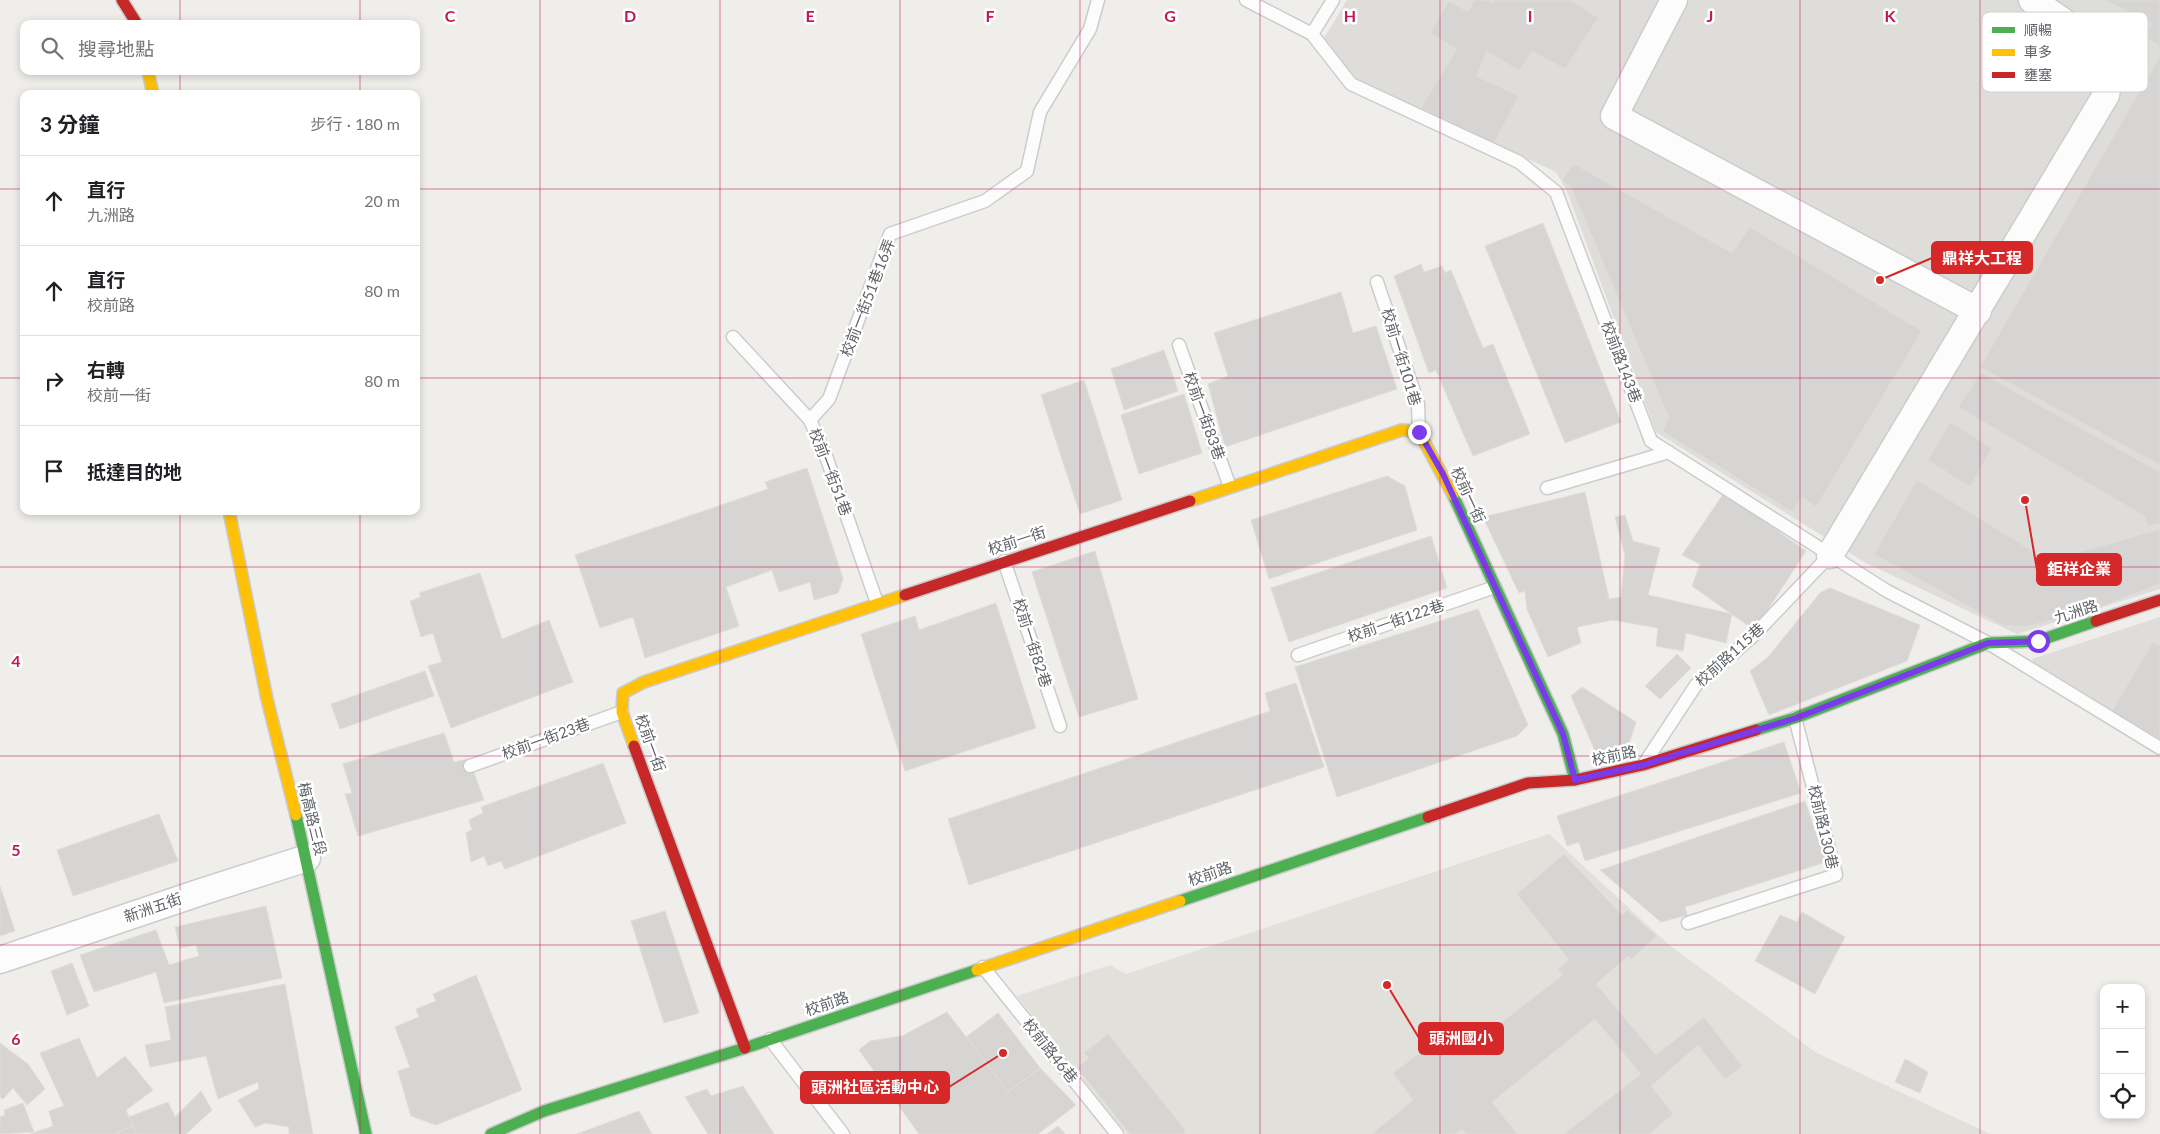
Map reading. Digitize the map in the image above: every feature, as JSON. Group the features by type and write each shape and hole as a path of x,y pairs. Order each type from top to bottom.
{"street":[{"path":"122,0 134,20"},
{"path":"1674,0 1614,116 1978,311"},
{"path":"2032,0 2049,12"},
{"path":"149,75 152,90"},
{"path":"1830,555 1978,311 2107,92"},
{"name":"校前一街","path":"745,1048 622,712 623,693 644,682 1402,430 1419,432 1443,474 1563,734 1575,780"},
{"name":"梅高路三段","path":"230,515 267,699 307,858 366,1134"},
{"name":"九洲路","path":"1944,660 1988,643 2038,641 2160,600"},
{"name":"校前路","path":"491,1134 544,1111 770,1040 1528,783 1575,780 1643,765 1796,718 1944,660"},
{"name":"新洲五街","path":"0,960 307,858"}],"lane":[{"name":"校前一街51巷16弄","path":"810,420 829,399 890,234 985,201 1027,171 1040,112 1090,29 1098,0"},
{"path":"1246,0 1312,34 1333,0"},
{"name":"校前路143巷","path":"1312,34 1351,84 1519,162 1556,192 1652,441 1887,591 1988,643 2160,748"},
{"name":"校前一街101巷","path":"1377,282 1418,404 1419,432"},
{"name":"校前一街51巷","path":"733,337 810,420 826,459 877,604"},
{"name":"校前一街83巷","path":"1179,345 1230,487"},
{"path":"1547,488 1669,452"},
{"name":"校前路115巷","path":"1643,765 1696,685 1753,636 1830,555"},
{"name":"校前一街82巷","path":"1004,561 1060,726"},
{"name":"校前一街122巷","path":"1298,655 1494,587"},
{"name":"校前一街23巷","path":"470,766 622,712"},
{"name":"校前路130巷","path":"1688,923 1836,875 1796,718"},
{"name":"校前路46巷","path":"983,967 1117,1134"},
{"path":"770,1040 843,1134"}],"shaded area":[{"path":"1347,0 2160,0 2160,589 2017,634 1866,563 1656,432 1567,191 1556,172 1358,81 1324,38"},
{"path":"2160,617 2160,743 2034,666 2032,659"},
{"path":"1549,834 1669,945 1817,1053 1990,1134 1127,1134 1017,996 1110,965 1126,974"}],"building":[{"path":"1474,0 1487,0 1492,3 1495,0 1571,0 1598,18 1565,69 1532,51 1519,71 1487,51 1476,76 1519,96 1494,143 1421,108 1457,49 1430,33 1449,1 1468,12"},
{"path":"2104,0 2160,0 2160,46 2148,38 2148,30 2152,23 2148,21 2148,12 2129,12"},
{"path":"2160,56 2160,465 1980,367 2139,92 2148,92 2148,77"},
{"path":"1574,164 1732,253 1750,227 1922,331 1816,507 1802,497 1792,512 1662,431 1669,418 1571,187 1562,180"},
{"path":"1543,223 1621,422 1565,443 1485,246"},
{"path":"1421,264 1424,272 1442,266 1445,273 1451,270 1483,348 1493,344 1530,434 1473,456 1436,370 1429,373 1394,276"},
{"path":"1341,292 1353,333 1376,326 1397,389 1225,447 1208,384 1228,376 1214,333"},
{"path":"1164,350 1178,391 1124,410 1111,369"},
{"path":"1981,373 2160,472 2160,523 2148,526 2144,516 1958,407"},
{"path":"1084,380 1122,500 1080,514 1041,395"},
{"path":"1184,394 1202,453 1139,474 1121,415"},
{"path":"1950,422 1992,448 1970,487 1928,460"},
{"path":"807,468 843,579 838,593 814,600 810,582 779,592 772,570 726,587 739,626 645,658 633,617 600,628 575,555 768,489 765,482"},
{"path":"1387,476 1405,486 1417,530 1269,579 1251,520"},
{"path":"1917,480 2049,561 2160,529 2160,584 2092,610 2025,627 2002,625 1874,554"},
{"path":"1585,492 1609,599 1621,597 1625,555 1615,517 1625,515 1633,541 1660,548 1648,595 1732,614 1726,643 1686,633 1683,651 1656,646 1658,628 1613,620 1577,627 1581,643 1548,657 1527,609 1525,591 1519,593 1483,517"},
{"path":"1724,493 1806,551 1763,617 1750,627 1692,586 1700,564 1682,555"},
{"path":"1431,536 1447,588 1289,642 1271,588"},
{"path":"1095,551 1138,699 1079,717 1032,572"},
{"path":"480,573 502,639 549,620 573,682 451,728 428,666 442,662 433,633 421,637 410,601 421,597 419,593"},
{"path":"1830,588 1920,625 1907,661 1769,715 1750,671 1768,657 1820,593"},
{"path":"996,603 1036,728 905,771 861,634 915,616 919,630"},
{"path":"1478,609 1528,725 1517,736 1337,797 1295,667"},
{"path":"2153,642 2160,646 2160,739 2112,711"},
{"path":"1677,654 1691,668 1660,699 1645,686"},
{"path":"425,671 434,696 340,729 331,704"},
{"path":"1296,683 1324,767 969,885 948,819 1270,711 1265,693"},
{"path":"1582,687 1636,722 1627,750 1596,753 1571,696"},
{"path":"444,733 454,762 469,759 484,800 358,836 345,794 352,793 343,764"},
{"path":"1784,742 1801,793 1585,861 1579,842 1567,846 1557,816"},
{"path":"603,763 626,823 505,869 501,861 488,866 484,856 471,862 466,833 472,830 469,820 483,813 481,807"},
{"path":"1805,801 1826,862 1685,907 1687,915 1661,922 1600,870"},
{"path":"159,814 178,861 73,896 57,850"},
{"path":"1564,854 1622,915 1627,910 1657,936 1631,959 1628,956 1596,984 1656,1055 1704,1017 1742,1066 1725,1079 1698,1045 1651,1086 1673,1114 1649,1134 1564,1134 1641,1074 1595,1019 1492,1102 1517,1134 1466,1134 1462,1129 1455,1134 1372,1134 1413,1100 1393,1073 1451,1030 1468,1048 1563,975 1558,969 1569,960 1517,894"},
{"path":"0,886 15,931 0,936"},
{"path":"266,906 282,978 164,1003 156,972 94,992 80,955 156,930 169,965 199,956 196,945 180,948 175,927"},
{"path":"665,911 699,1013 664,1023 631,921"},
{"path":"1802,912 1845,937 1815,994 1755,961 1780,915 1797,922"},
{"path":"72,963 89,1006 67,1015 51,971"},
{"path":"476,975 522,1090 436,1125 411,1116 398,1071 410,1067 395,1027 419,1017 416,1009 436,1001 433,994"},
{"path":"285,984 313,1134 289,1134 289,1127 265,1123 255,1127 238,1100 259,1089 258,1082 218,1099 206,1056 150,1067 145,1045 171,1040 165,1007"},
{"path":"947,1012 1008,1092 1040,1068 1076,1105 1038,1134 919,1134 859,1050 870,1041 902,1036"},
{"path":"998,1013 1040,1068 1008,1092 966,1037"},
{"path":"1108,1034 1186,1131 1183,1134 1130,1134 1077,1068 1089,1058 1084,1053"},
{"path":"79,1038 97,1078 125,1056 153,1090 126,1110 133,1126 115,1134 30,1134 53,1126 49,1111 64,1106 40,1053"},
{"path":"0,1043 28,1064 45,1089 27,1105 13,1088 3,1099 0,1097"},
{"path":"1905,1059 1928,1072 1920,1093 1895,1082"},
{"path":"743,1086 774,1134 708,1134 685,1097 707,1089 711,1096"},
{"path":"201,1091 212,1110 186,1134 136,1134 129,1117 168,1102 175,1117"},
{"path":"23,1103 34,1132 0,1134 0,1117 5,1115 4,1110"},
{"path":"639,1111 652,1134 577,1134"},
{"path":"133,1126 136,1134 115,1134"},
{"path":"1058,1126 1065,1134 1047,1134"}],"traffic: fast":[{"path":"1453,495 1563,734 1575,780"},
{"path":"1756,730 1795,718 1988,643 2038,641 2096,621"},
{"path":"296,815 366,1134"},
{"path":"1180,901 1428,817"},
{"path":"491,1134 544,1111 745,1048 977,970"}],"traffic: slow":[{"path":"149,75 152,90"},
{"path":"1190,501 1402,430 1419,432 1453,495"},
{"path":"230,515 267,699 296,815"},
{"path":"634,746 622,712 623,693 644,682 905,595"},
{"path":"977,970 1180,901"}],"traffic: jam":[{"path":"122,0 134,20"},
{"path":"905,595 1190,501"},
{"path":"2096,621 2160,600"},
{"path":"1428,817 1528,783 1575,780 1643,765 1756,730"},
{"path":"634,746 745,1048"}],"place":[{"name":"鼎祥大工程","path":"1880,280"},
{"name":"鉅祥企業","path":"2025,500"},
{"name":"頭洲國小","path":"1387,985"},
{"name":"頭洲社區活動中心","path":"1003,1053"}],"route":[{"path":"1419,432 1443,474 1563,734 1575,780 1643,765 1796,718 1988,643 2038,641"}]}
